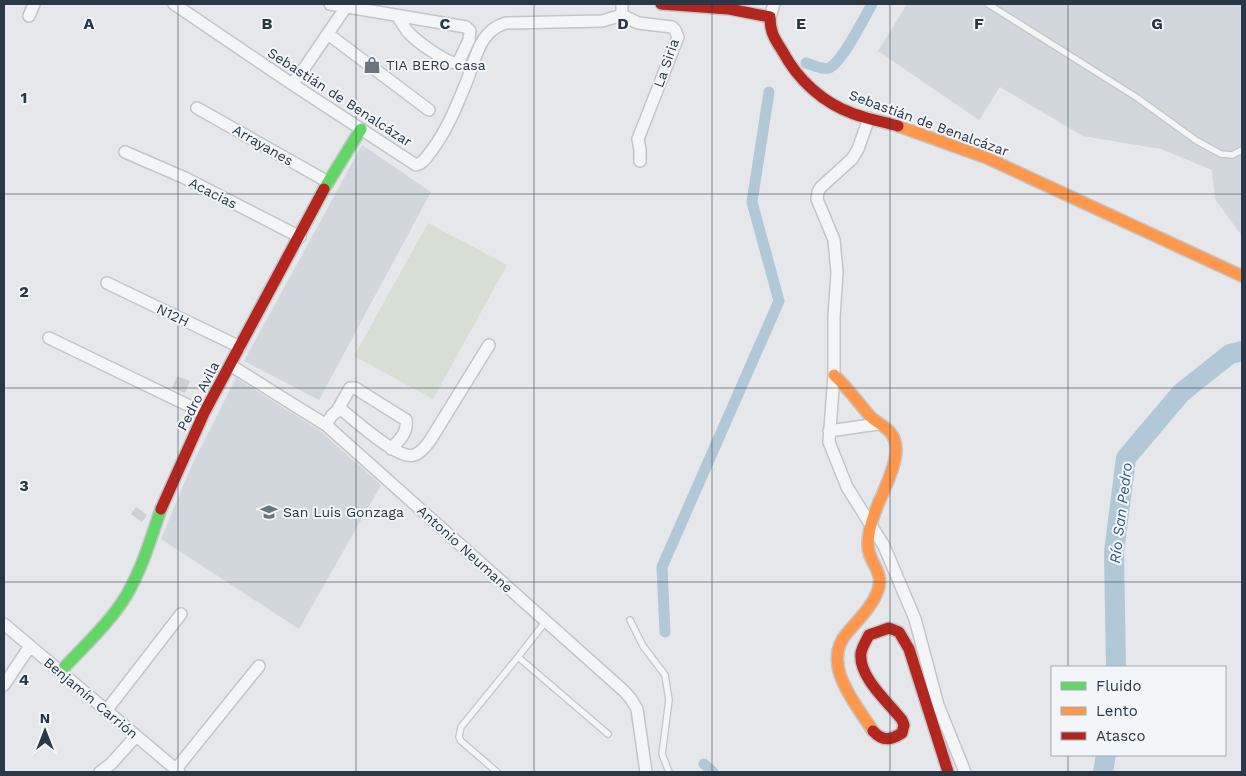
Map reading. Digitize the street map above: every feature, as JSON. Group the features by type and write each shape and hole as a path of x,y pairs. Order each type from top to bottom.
{"street":[{"path":"29,16 34,4"},
{"name":"Sebastián de Benalcázar","path":"174,4 416,165 421,164 449,123 466,86 476,52 498,25 506,23 602,22 622,9"},
{"path":"330,4 397,16 468,29 470,31 468,40 458,63 454,64 416,40 397,16"},
{"path":"662,4 743,11 770,17 774,4"},
{"path":"292,84 346,7"},
{"name":"La Siria","path":"622,9 638,23 672,27 678,37 638,138 640,161"},
{"name":"Sebastián de Benalcázar","path":"770,17 770,29 787,60 815,93 853,114 910,130 987,158 1242,276"},
{"path":"328,34 429,110"},
{"name":"Arrayanes","path":"197,108 328,182"},
{"path":"870,118 852,159 821,187 817,199 834,240 837,272 834,317 834,375 829,442 847,487 884,546 916,619 938,705 965,772"},
{"name":"Pedro Avila","path":"60,672 107,621 126,596 140,566 166,497 204,413 328,182 361,128"},
{"name":"Acacias","path":"125,152 184,178 300,237"},
{"name":"N12H","path":"107,283 240,347"},
{"path":"49,338 204,413"},
{"path":"337,411 342,410 401,455 414,455 432,439 489,345"},
{"name":"Antonio Neumane","path":"230,365 326,424 632,699 637,710 646,772"},
{"path":"834,375 849,389 859,404 878,424 891,433 895,445 893,465 871,525 868,547 877,566 878,590 865,613 840,641 836,648 836,663 851,698 875,734 883,739 892,740 902,733 904,725 902,720 874,688 862,665 861,653 870,634 888,628 899,632 909,649 948,772"},
{"path":"326,424 337,411 350,388 355,388 406,420 404,433 391,448"},
{"path":"829,431 878,424"},
{"path":"106,710 181,614"},
{"name":"Benjamín Carrión","path":"4,624 178,771"},
{"path":"4,685 30,646"},
{"path":"178,771 259,666"},
{"path":"100,772 111,764 136,736"}],"lane":[{"path":"988,4 1136,97 1197,141 1221,154 1232,155 1242,150"},
{"path":"630,620 644,646 665,674 670,700 662,754 668,772"},
{"path":"497,772 461,741 461,727 546,621"},
{"path":"518,657 608,734"}],"shaded area":[{"path":"907,4 1242,4 1242,236 1215,199 1212,170 1161,149 1083,136 1000,87 979,120 878,51"},
{"path":"362,145 431,192 319,400 244,361"},
{"path":"428,223 507,265 433,399 354,356"},
{"name":"San Luis Gonzaga","path":"236,378 319,430 381,485 299,629 161,539 191,467"}],"building":[{"path":"177,376 190,381 185,393 172,388"},
{"path":"136,507 147,515 142,522 131,514"}],"waterway":[{"path":"806,63 823,68 829,68 834,64 846,49 872,4"},
{"path":"665,632 662,567 779,301 752,202 769,92"},
{"name":"Río San Pedro","path":"1116,666 1114,552 1126,458 1181,393 1230,354 1242,351"},
{"name":"Río San Pedro","path":"1103,772 1106,756"},
{"path":"704,764 713,772"}],"traffic: fast":[{"path":"324,189 361,129"},
{"path":"60,672 103,626 126,596 150,542 161,509"}],"traffic: slow":[{"path":"898,126 987,158 1242,276"},
{"path":"834,375 871,417 890,432 896,446 892,470 873,518 868,538 868,550 878,572 880,584 868,608 847,633 840,645 837,658 844,684 873,731"}],"traffic: jam":[{"path":"661,4 729,9 770,17 772,32 789,62 812,89 832,104 859,116 898,126"},
{"path":"161,509 204,413 324,189"},
{"path":"873,731 880,737 887,739 902,733 904,725 869,680 861,662 861,653 869,635 889,628 899,632 909,649 948,772"}],"place":[{"name":"TIA BERO casa","path":"372,65"},
{"name":"San Luis Gonzaga","path":"269,512"}]}
